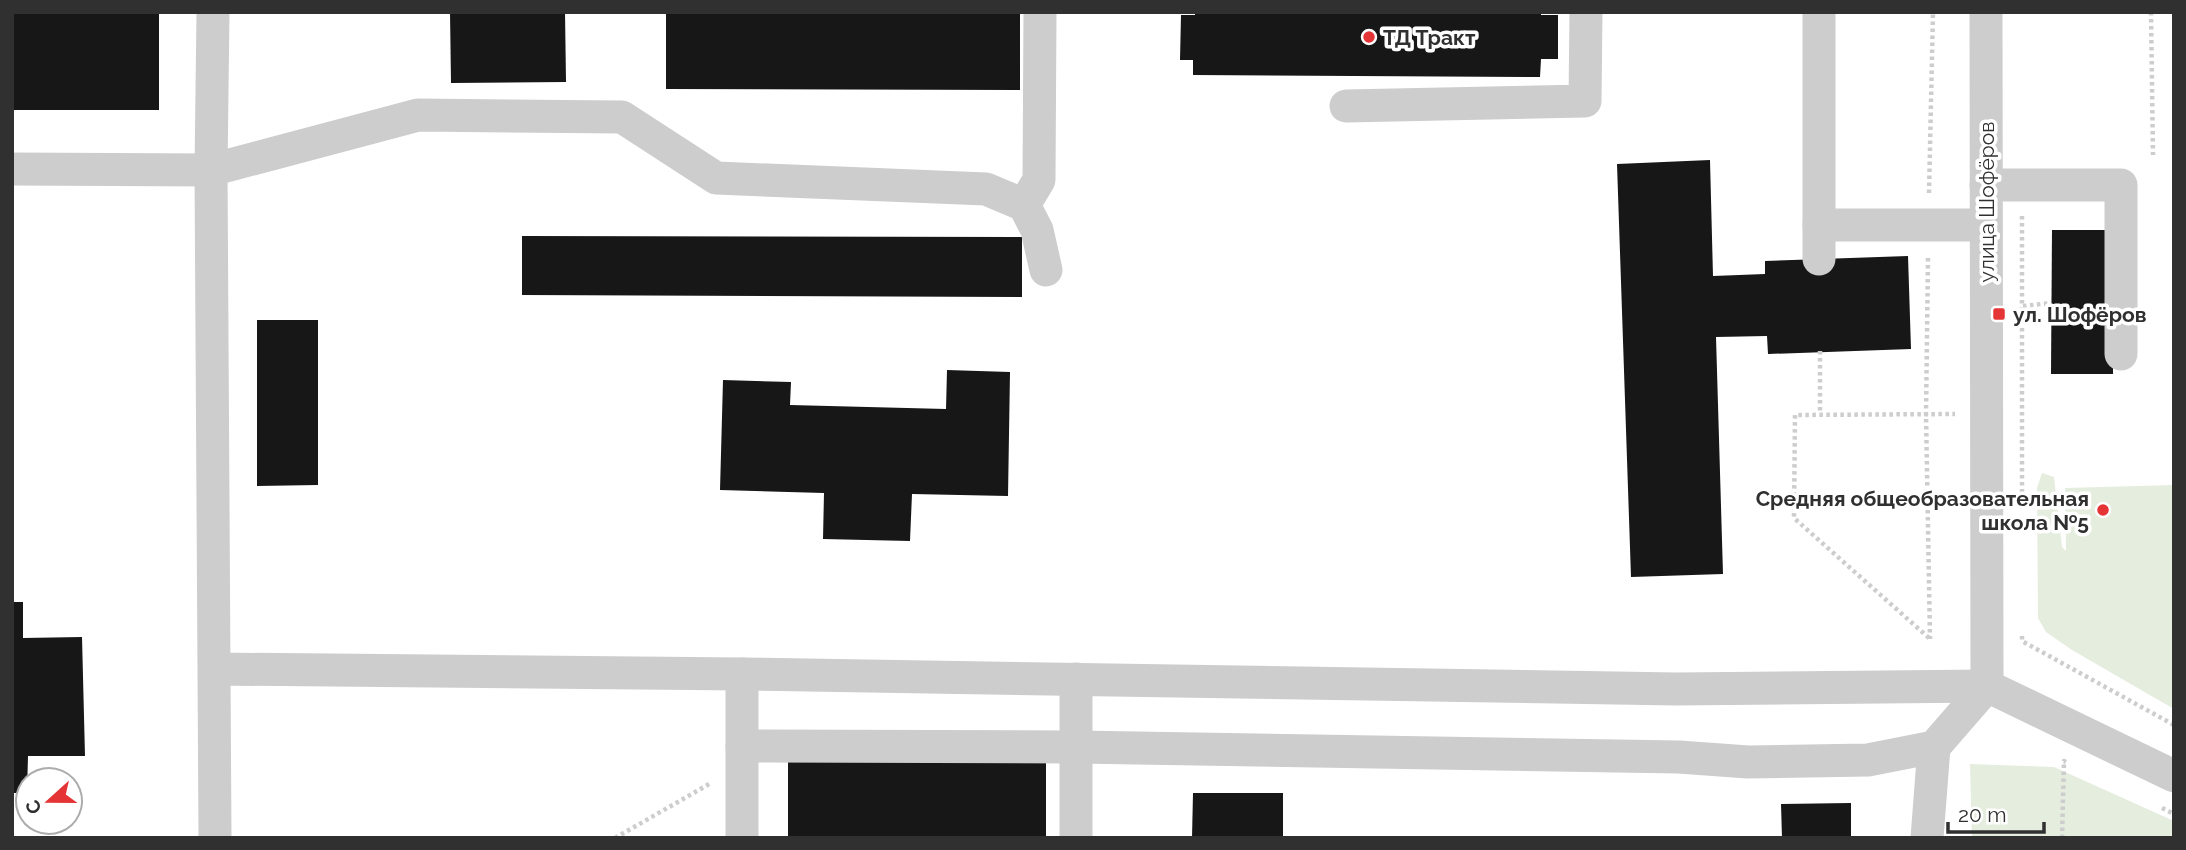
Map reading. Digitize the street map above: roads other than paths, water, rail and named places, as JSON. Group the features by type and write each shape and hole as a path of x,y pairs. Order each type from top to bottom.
{"street":[{"path":"213,12 211,170 215,838"},
{"path":"1024,205 1039,180 1040,12"},
{"path":"1346,106 1585,101 1586,12"},
{"path":"1819,12 1819,259"},
{"name":"улица Шофёров","path":"1986,12 1987,686"},
{"path":"12,169 211,170 418,116 622,117 716,178 986,189 1024,205 1037,230 1046,270"},
{"path":"1986,185 2121,185 2121,354"},
{"path":"1819,225 1986,225"},
{"path":"215,668 1677,689 1987,686 2174,776"},
{"path":"742,674 742,838"},
{"path":"1076,679 1076,838"},
{"path":"1927,838 1934,747 1987,686"},
{"path":"742,755 1076,747 1679,757 1748,762 1868,760 1934,747"}],"place":[{"name":"ТД Тракт","path":"1369,37"},
{"name":"ул. Шофёров","path":"1999,314"},
{"name":"Средняя общеобразовательная школа №5","path":"2103,510"}]}
